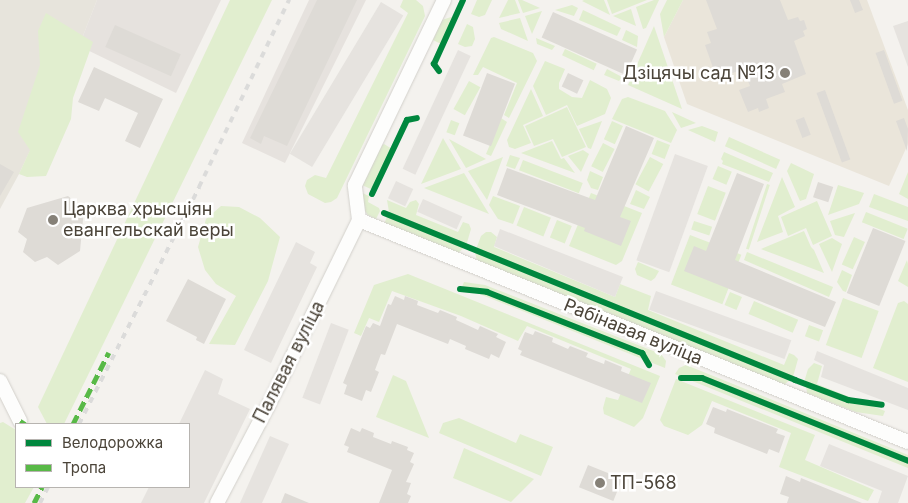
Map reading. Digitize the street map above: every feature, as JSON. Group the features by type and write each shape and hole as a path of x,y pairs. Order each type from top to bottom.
{"street":[{"path":"359,220 355,186 444,0"},
{"name":"Рабінавая вуліца","path":"359,220 908,442"},
{"name":"Палявая вуліца","path":"217,503 268,406 359,220"},
{"path":"0,381 20,421"}],"shaded area":[{"path":"0,0 97,0 79,46 19,174 0,209"},
{"path":"97,0 221,0 176,93 79,46"},
{"path":"309,0 366,0 285,163 242,143"},
{"name":"Дзіцячы сад №13","path":"683,0 867,0 908,110 908,144 889,186 687,104 664,37"},
{"path":"381,2 403,15 312,167 290,154"},
{"path":"908,21 908,67 893,26"},
{"path":"458,50 471,56 415,175 403,169"},
{"path":"675,154 708,166 669,272 636,260"},
{"path":"396,181 413,189 405,206 388,198"},
{"path":"423,199 462,216 457,229 417,212"},
{"path":"500,229 623,277 615,297 494,246"},
{"path":"296,242 315,252 310,263 317,267 271,363 244,350"},
{"path":"656,291 791,340 784,359 649,310"},
{"path":"331,323 349,330 320,404 302,398"},
{"path":"817,351 908,388 908,410 821,377 824,365 814,360"},
{"path":"205,370 223,379 218,394 250,409 204,503 141,503 148,488 190,488 190,423 179,423"},
{"path":"270,436 289,444 262,503 240,503"},
{"path":"829,444 908,476 898,503 878,503 882,491 820,466"}],"green space":[{"path":"230,0 272,0 64,423 46,423 38,407"},
{"path":"403,0 416,0 423,6 425,16 337,198 325,203 308,194 305,186 307,180 315,175 326,178 408,13 400,7"},
{"path":"477,0 492,0 485,15 479,17 471,14"},
{"path":"508,0 515,0 520,13 499,18"},
{"path":"518,0 522,0 540,8 523,13"},
{"path":"604,0 610,15 582,1"},
{"path":"607,0 647,0 612,14"},
{"path":"659,0 646,28 643,29 636,7"},
{"path":"667,0 683,0 664,37 660,14"},
{"path":"572,5 578,8 574,16 555,10"},
{"path":"631,9 636,26 613,16"},
{"path":"583,10 621,28 617,36 579,20"},
{"path":"542,11 532,34 525,16"},
{"path":"46,13 93,42 73,98 71,119 46,176 27,177 19,174 30,150 18,132 40,65 38,31"},
{"path":"451,17 455,18 443,45 431,39 439,21"},
{"path":"520,18 528,41 501,29 499,23"},
{"path":"467,24 473,27 475,39 472,46 465,47 458,44"},
{"path":"654,26 682,109 628,85"},
{"path":"626,30 638,36 637,47 622,40"},
{"path":"494,37 533,53 537,61 509,118 504,115 517,83 483,67 478,75 473,75 491,38"},
{"path":"536,38 555,46 552,50 537,44"},
{"path":"565,49 597,64 594,70 562,55"},
{"path":"545,61 565,69 559,83 559,89 572,97 582,98 590,80 607,89 611,98 605,114 577,126 567,105 546,115 533,86"},
{"path":"607,69 622,77 619,81 604,75"},
{"path":"469,81 480,87 465,115 453,109"},
{"path":"531,89 543,116 523,125 531,143 515,149 509,147 507,140"},
{"path":"628,97 665,111 677,130 671,143 612,119 622,99"},
{"path":"567,107 586,147 562,157 553,139 534,146 525,126"},
{"path":"672,112 696,123 681,128"},
{"path":"501,118 507,122 491,156 486,154"},
{"path":"451,120 459,123 455,135 446,132"},
{"path":"602,121 591,149 588,148 579,129"},
{"path":"612,121 623,126 615,144 604,139"},
{"path":"702,126 718,132 715,142 688,130"},
{"path":"729,137 780,160 776,169 725,146"},
{"path":"443,138 461,169 421,184"},
{"path":"449,139 486,159 466,168"},
{"path":"657,140 670,145 665,159 652,154"},
{"path":"552,141 561,159 564,158 575,173 521,153"},
{"path":"603,143 615,149 603,172 591,166"},
{"path":"384,144 392,149 373,190 362,185 380,146"},
{"path":"583,150 589,154 581,172 568,156"},
{"path":"724,152 773,173 769,182 722,164 723,161 721,159"},
{"path":"510,155 520,158 515,169 506,166"},
{"path":"503,157 487,200 468,171"},
{"path":"650,157 663,164 649,191 635,184"},
{"path":"523,160 583,183 579,193 519,170"},
{"path":"791,163 814,174 806,199 800,201 787,171"},
{"path":"718,166 732,172 726,185 713,179"},
{"path":"590,171 603,177 598,190 591,188 587,180"},
{"path":"908,172 908,199 899,194"},
{"path":"464,173 489,214 424,188"},
{"path":"782,177 795,207 778,216 783,232 757,242"},
{"path":"767,184 770,185 749,250 746,249"},
{"path":"838,185 864,193 859,204 828,215"},
{"path":"708,186 726,193 715,221 697,214"},
{"path":"636,190 650,197 644,209 630,204"},
{"path":"358,191 369,196 368,202 379,208 380,211 376,219 368,215 362,207"},
{"path":"591,193 642,213 622,261 616,265 569,246"},
{"path":"874,194 908,207 908,221 869,207"},
{"path":"493,196 520,206 513,224 498,219 489,205"},
{"path":"387,200 406,208 410,202 416,200 419,204 416,215 458,232 463,222 469,224 471,229 466,246 458,253 384,224 389,212"},
{"path":"817,201 832,236 813,245 806,228 788,236 781,217"},
{"path":"221,206 239,207 260,218 280,237 268,281 235,345 209,344 236,296 216,284 205,270 198,247 206,219"},
{"path":"524,207 551,218 543,236 517,226"},
{"path":"866,212 908,229 904,239 862,222"},
{"path":"855,213 844,237 835,235 830,221"},
{"path":"557,220 572,226 565,244 550,238"},
{"path":"694,221 712,227 709,235 691,230"},
{"path":"804,231 824,273 761,249"},
{"path":"486,232 491,232 497,237 494,247 615,297 620,284 651,296 648,310 784,365 789,353 794,355 798,359 793,377 784,385 477,261 475,252 481,236"},
{"path":"690,235 741,255 722,304 671,284"},
{"path":"854,237 865,242 853,269 842,264"},
{"path":"832,238 842,244 832,272 819,244"},
{"path":"747,252 833,287 829,297 744,260"},
{"path":"907,260 908,264 908,287 898,281"},
{"path":"638,262 659,271 655,278 651,281 637,275 635,269"},
{"path":"842,270 852,275 846,292 843,291 837,282"},
{"path":"408,274 660,376 643,418 634,427 604,414 603,408 606,397 618,400 631,369 527,326 518,341 461,316 392,291 379,322 369,318 361,336 354,333 374,285"},
{"path":"464,282 485,285 661,354 666,361 665,368 462,287"},
{"path":"730,292 742,297 736,310 725,305"},
{"path":"843,298 879,311 862,358 826,345"},
{"path":"754,301 798,320 793,333 749,314"},
{"path":"904,301 908,304 908,382 873,368 898,303"},
{"path":"809,325 823,330 819,341 805,336"},
{"path":"814,363 822,366 817,384 885,411 883,416 856,412 807,393 805,379 808,369"},
{"path":"686,365 908,455 908,468 675,374 679,368"},
{"path":"393,375 406,381 429,438 376,417"},
{"path":"676,379 815,435 805,460 874,490 868,501 779,467 791,433 712,401 702,425 688,435 664,426 660,420"},
{"path":"459,418 516,443 520,434 553,447 541,476 439,433 443,423"},
{"path":"3,422 15,429 15,488 33,488 25,503 0,503 0,423"},
{"path":"464,448 534,479 511,502 453,478"}],"building":[{"path":"317,0 357,0 287,146 264,136 261,144 250,138"},
{"path":"706,0 780,0 788,20 798,17 800,21 804,20 807,29 803,31 805,36 794,41 806,74 782,84 785,92 766,99 769,108 759,112 758,108 748,112 739,90 750,86 743,69 717,79 705,45 711,43 707,32 717,29"},
{"path":"850,0 859,0 863,10 855,13"},
{"path":"553,12 637,49 626,75 542,38"},
{"path":"115,25 181,54 171,76 105,47"},
{"path":"884,50 902,101 894,104 876,53"},
{"path":"94,67 163,99 140,148 125,141 138,113 105,98 99,111 78,102"},
{"path":"487,73 515,84 491,146 463,136"},
{"path":"568,73 583,80 577,94 562,87"},
{"path":"825,90 850,160 842,163 817,93"},
{"path":"804,117 811,135 802,138 796,120"},
{"path":"904,118 908,129 907,151 896,121"},
{"path":"626,126 654,138 620,217 631,221 621,246 584,231 585,228 497,195 507,168 595,200"},
{"path":"0,164 14,172 0,196"},
{"path":"737,173 764,184 735,260 836,302 825,327 684,271 694,246 706,251"},
{"path":"818,182 833,187 828,202 813,197"},
{"name":"Царква хрысціян евангельскай веры","path":"68,196 84,209 80,251 58,265 47,257 35,262 23,252 27,239 18,232 27,208"},
{"path":"873,228 905,241 879,306 847,293"},
{"path":"188,279 226,299 204,344 196,340 197,337 166,321"},
{"path":"395,296 404,300 405,296 418,301 417,305 438,313 440,310 457,317 456,320 478,330 480,326 498,334 496,337 506,342 499,358 491,354 489,359 465,349 466,346 450,339 448,344 397,324 385,355 381,354 375,370 379,372 371,392 366,390 362,401 344,394 347,385 343,383 366,326 370,328 373,323 380,326 388,304 391,305"},
{"path":"535,331 553,338 552,342 568,349 570,346 588,353 586,357 604,364 605,360 622,367 621,371 651,383 642,403 520,355 522,351 518,349 525,332 533,335"},
{"path":"713,407 726,412 727,409 778,429 776,433 785,436 779,453 769,449 767,454 714,433 715,428 706,424"},
{"path":"351,428 360,432 362,428 374,433 373,437 391,444 392,441 408,447 407,450 414,453 410,462 414,464 406,482 411,483 407,494 411,496 408,503 379,503 392,470 347,452 349,447 344,445"},
{"name":"ТП-568","path":"588,465 622,479 613,501 579,487"},
{"path":"786,476 800,482 801,478 862,503 787,503 789,497 780,494"},
{"path":"285,493 309,503 281,503"}],"railway":[{"path":"80,423 199,187 289,0"},
{"path":"40,503 48,488"}],"marked path":[{"path":"74,423 109,352"},
{"path":"34,503 42,488"}],"cycle path":[{"path":"439,71 434,64 463,0"},
{"path":"372,194 407,120 417,118"},
{"path":"384,213 795,380 848,400 882,405"},
{"path":"460,289 487,292 642,353 649,365"},
{"path":"681,378 702,378 908,461"}],"place":[{"name":"Дзіцячы сад №13","path":"785,73"},
{"name":"Царква хрысціян евангельскай веры","path":"53,220"},
{"name":"ТП-568","path":"600,483"}]}
